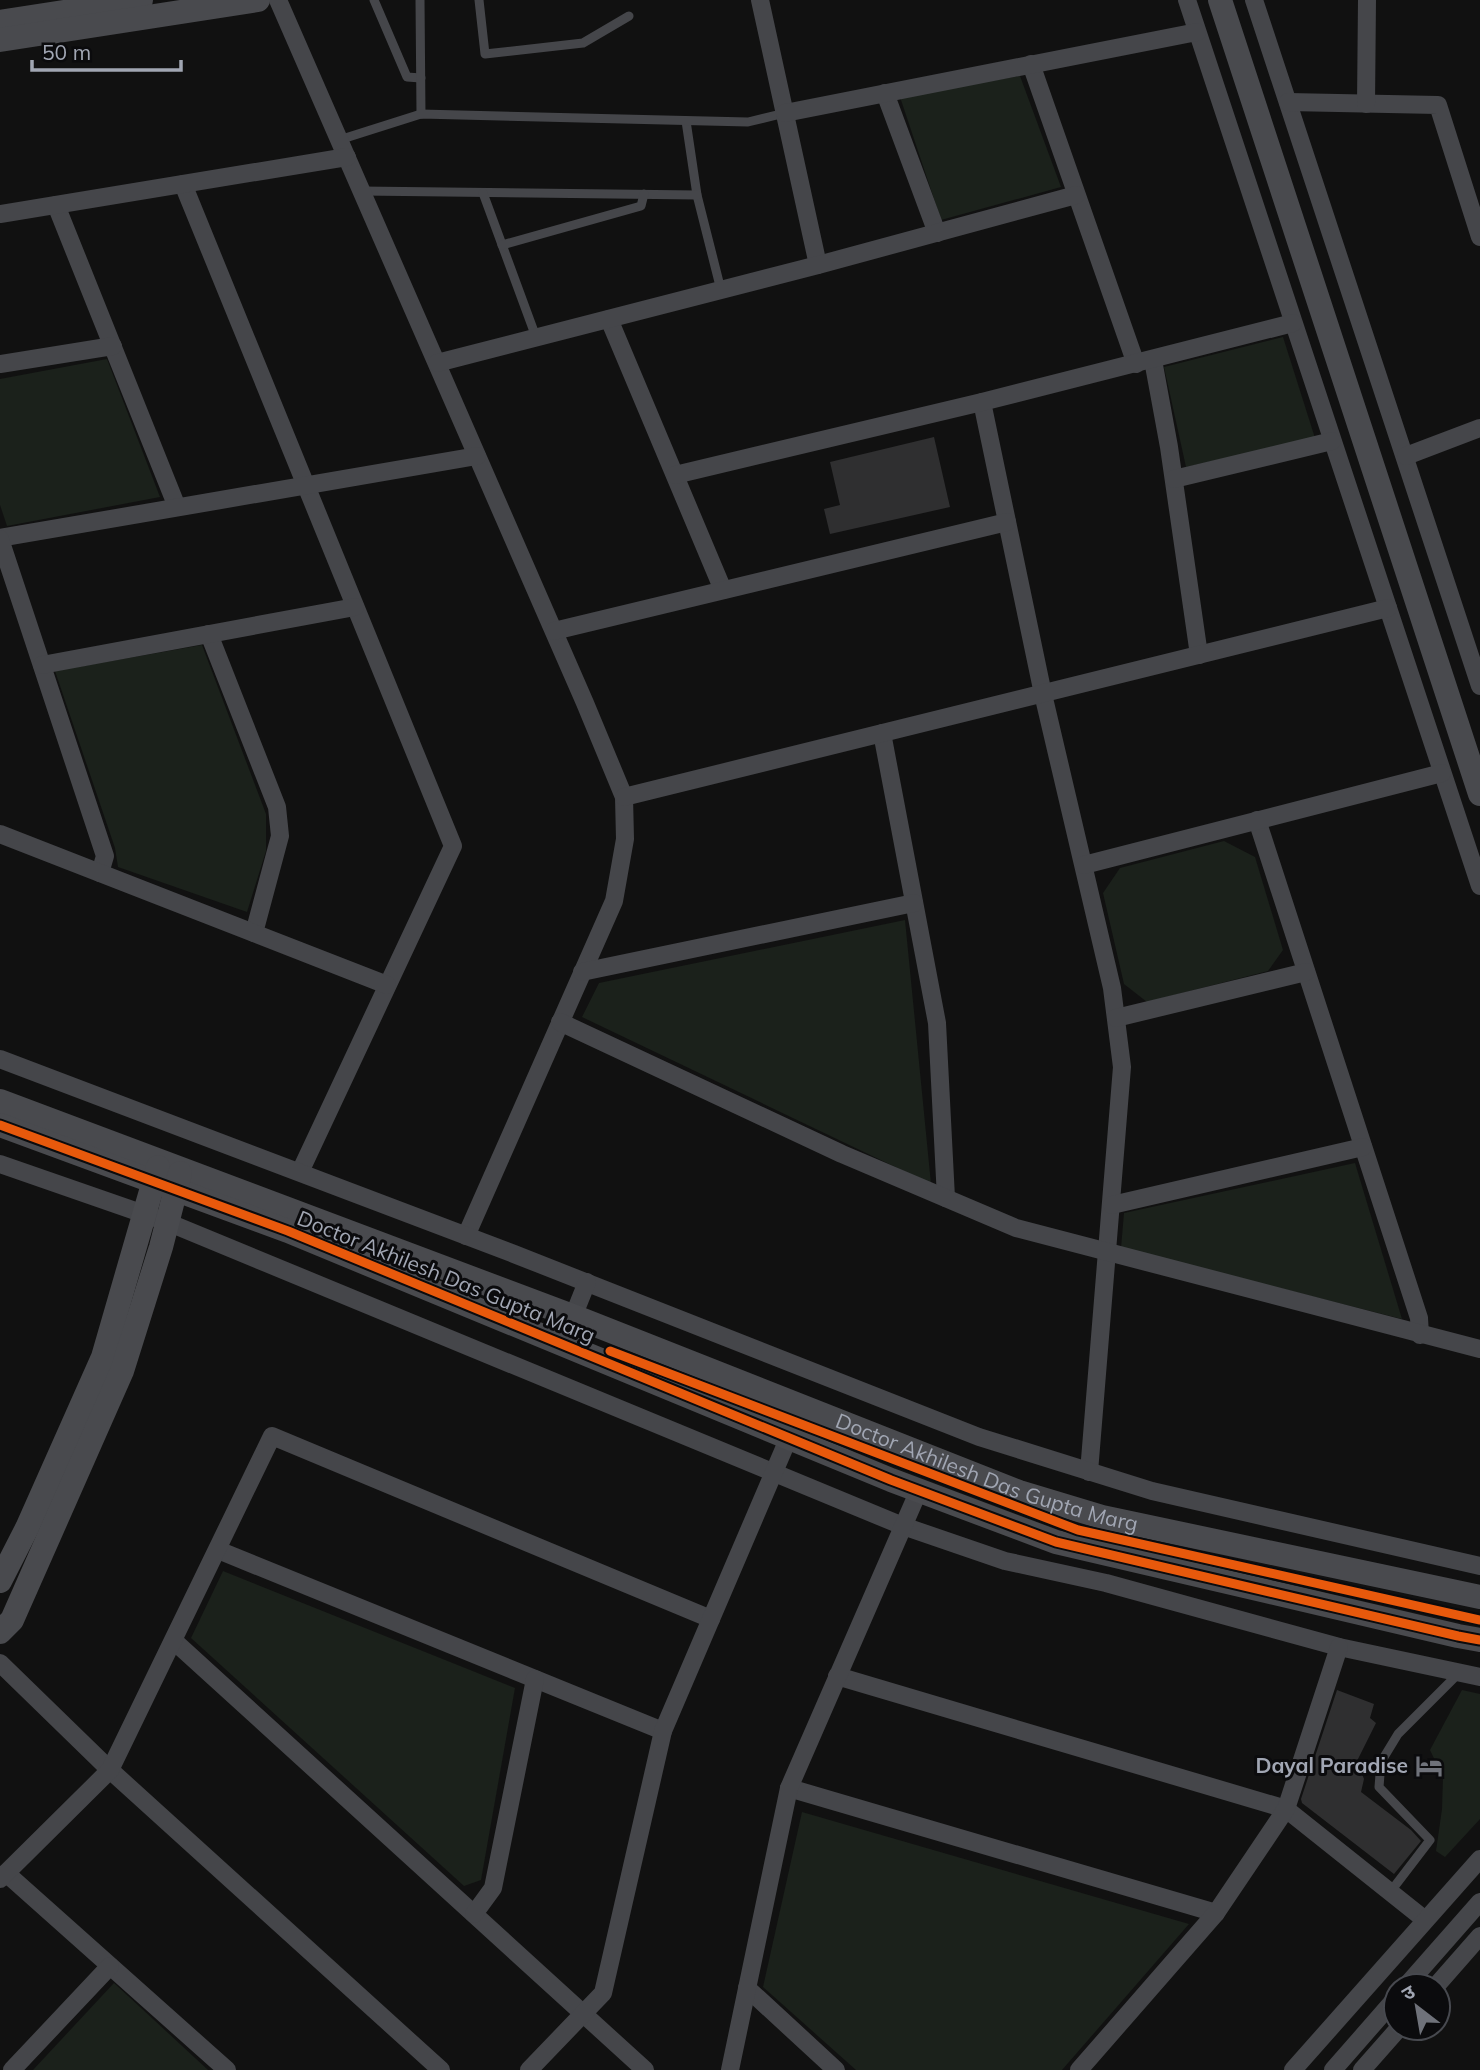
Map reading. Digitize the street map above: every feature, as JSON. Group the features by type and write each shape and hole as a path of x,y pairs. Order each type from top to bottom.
{"street":[{"path":"0,22 141,0"},
{"path":"0,40 258,0"},
{"path":"278,0 624,797 625,839 614,901 466,1236"},
{"path":"760,0 818,265"},
{"path":"1187,0 1480,886"},
{"path":"1220,0 1480,794"},
{"path":"1254,0 1480,686"},
{"path":"1366,104 1367,0"},
{"path":"785,113 1197,32"},
{"path":"1031,64 1076,195 1144,362 1174,479 1199,654"},
{"path":"885,93 937,233"},
{"path":"1288,102 1438,105 1480,237"},
{"path":"0,214 183,184 343,149"},
{"path":"183,184 453,846 300,1172"},
{"path":"437,363 1076,195"},
{"path":"56,205 177,508"},
{"path":"609,319 723,590"},
{"path":"675,475 982,402 1293,323"},
{"path":"0,364 113,346"},
{"path":"982,402 1044,694 1112,988 1122,1067 1090,1472"},
{"path":"1406,456 1480,428"},
{"path":"1174,479 1332,441"},
{"path":"100,873 105,856 0,538 477,456"},
{"path":"554,631 1007,522"},
{"path":"42,664 355,607"},
{"path":"624,797 1388,608"},
{"path":"209,634 277,807 280,836 254,933"},
{"path":"882,733 937,1023 946,1198"},
{"path":"1084,865 1442,773"},
{"path":"1257,820 1419,1318 1420,1335"},
{"path":"0,834 387,985"},
{"path":"582,972 915,903"},
{"path":"1116,1017 1306,972"},
{"path":"560,1022 842,1154 1016,1228 1480,1349"},
{"path":"0,1059 587,1282 979,1437 1152,1491 1480,1566"},
{"name":"Doctor Akhilesh Das Gupta Marg","path":"0,1101 288,1231 919,1490 1056,1542 1480,1640"},
{"name":"Doctor Akhilesh Das Gupta Marg","path":"0,1125 167,1175 563,1314 1019,1492 1102,1517 1480,1597"},
{"path":"1112,1205 1363,1147"},
{"path":"0,1164 144,1212 903,1526 1005,1561 1106,1583 1339,1647 1480,1677"},
{"path":"0,1581 27,1528 103,1357 144,1212 167,1175"},
{"path":"0,1632 12,1620 122,1371 167,1222 167,1175"},
{"path":"545,1336 587,1282"},
{"path":"228,2070 3,1876 110,1770 272,1436 711,1619"},
{"path":"529,2070 603,1993 663,1731 789,1437"},
{"path":"730,2070 789,1788 919,1490"},
{"path":"218,1550 663,1731"},
{"path":"174,1641 645,2070"},
{"path":"1079,2070 1216,1913 1286,1809 1339,1647"},
{"path":"0,1662 110,1770 441,2070"},
{"path":"837,1676 1286,1809 1424,1919"},
{"path":"474,1914 493,1888 536,1679"},
{"path":"789,1788 1216,1913"},
{"path":"1293,2070 1424,1919 1480,1859"},
{"path":"1418,1972 1480,1902"},
{"path":"1448,1972 1480,1936"},
{"path":"12,2070 110,1966"},
{"path":"747,1988 836,2070"},
{"path":"1333,2070 1382,2014"},
{"path":"1362,2070 1387,2042"}],"lane":[{"path":"373,0 407,77 421,78"},
{"path":"419,0 421,114"},
{"path":"479,0 485,54 583,43 629,16"},
{"path":"343,149 421,114 748,122 785,113"},
{"path":"686,121 697,195 721,290"},
{"path":"362,191 697,195"},
{"path":"483,193 536,337"},
{"path":"502,244 641,206 644,194"},
{"path":"1391,1891 1430,1840 1379,1787 1381,1762 1398,1734 1459,1673"}],"shaded area":[{"path":"1020,76 1061,187 941,220 900,97"},
{"path":"1283,337 1315,438 1186,467 1164,367"},
{"path":"107,359 160,497 7,526 0,505 0,379"},
{"path":"202,645 266,814 266,851 247,912 118,867 115,848 55,671"},
{"path":"1224,841 1255,857 1283,950 1268,971 1147,1002 1124,984 1103,893 1120,868"},
{"path":"905,920 931,1184 582,1017 599,983"},
{"path":"1355,1163 1402,1319 1121,1248 1124,1213"},
{"path":"223,1571 515,1688 481,1880 464,1886 191,1638"},
{"path":"1462,1690 1480,1694 1480,1819 1445,1857 1436,1851 1443,1777 1430,1750"},
{"path":"802,1812 1189,1924 1062,2070 856,2070 763,1987"},
{"path":"114,1983 208,2070 33,2070"}],"building":[{"path":"934,437 950,507 830,534 824,509 840,505 830,462"},
{"path":"1337,1690 1374,1704 1370,1718 1376,1723 1357,1761 1364,1779 1361,1792 1411,1830 1421,1841 1394,1874 1302,1803 1301,1799"}],"cycle path":[{"path":"0,1125 288,1231 891,1480 1056,1542 1480,1640"},
{"path":"610,1351 1078,1530 1480,1620"}],"place":[{"name":"Dayal Paradise","path":"1429,1766"}]}
